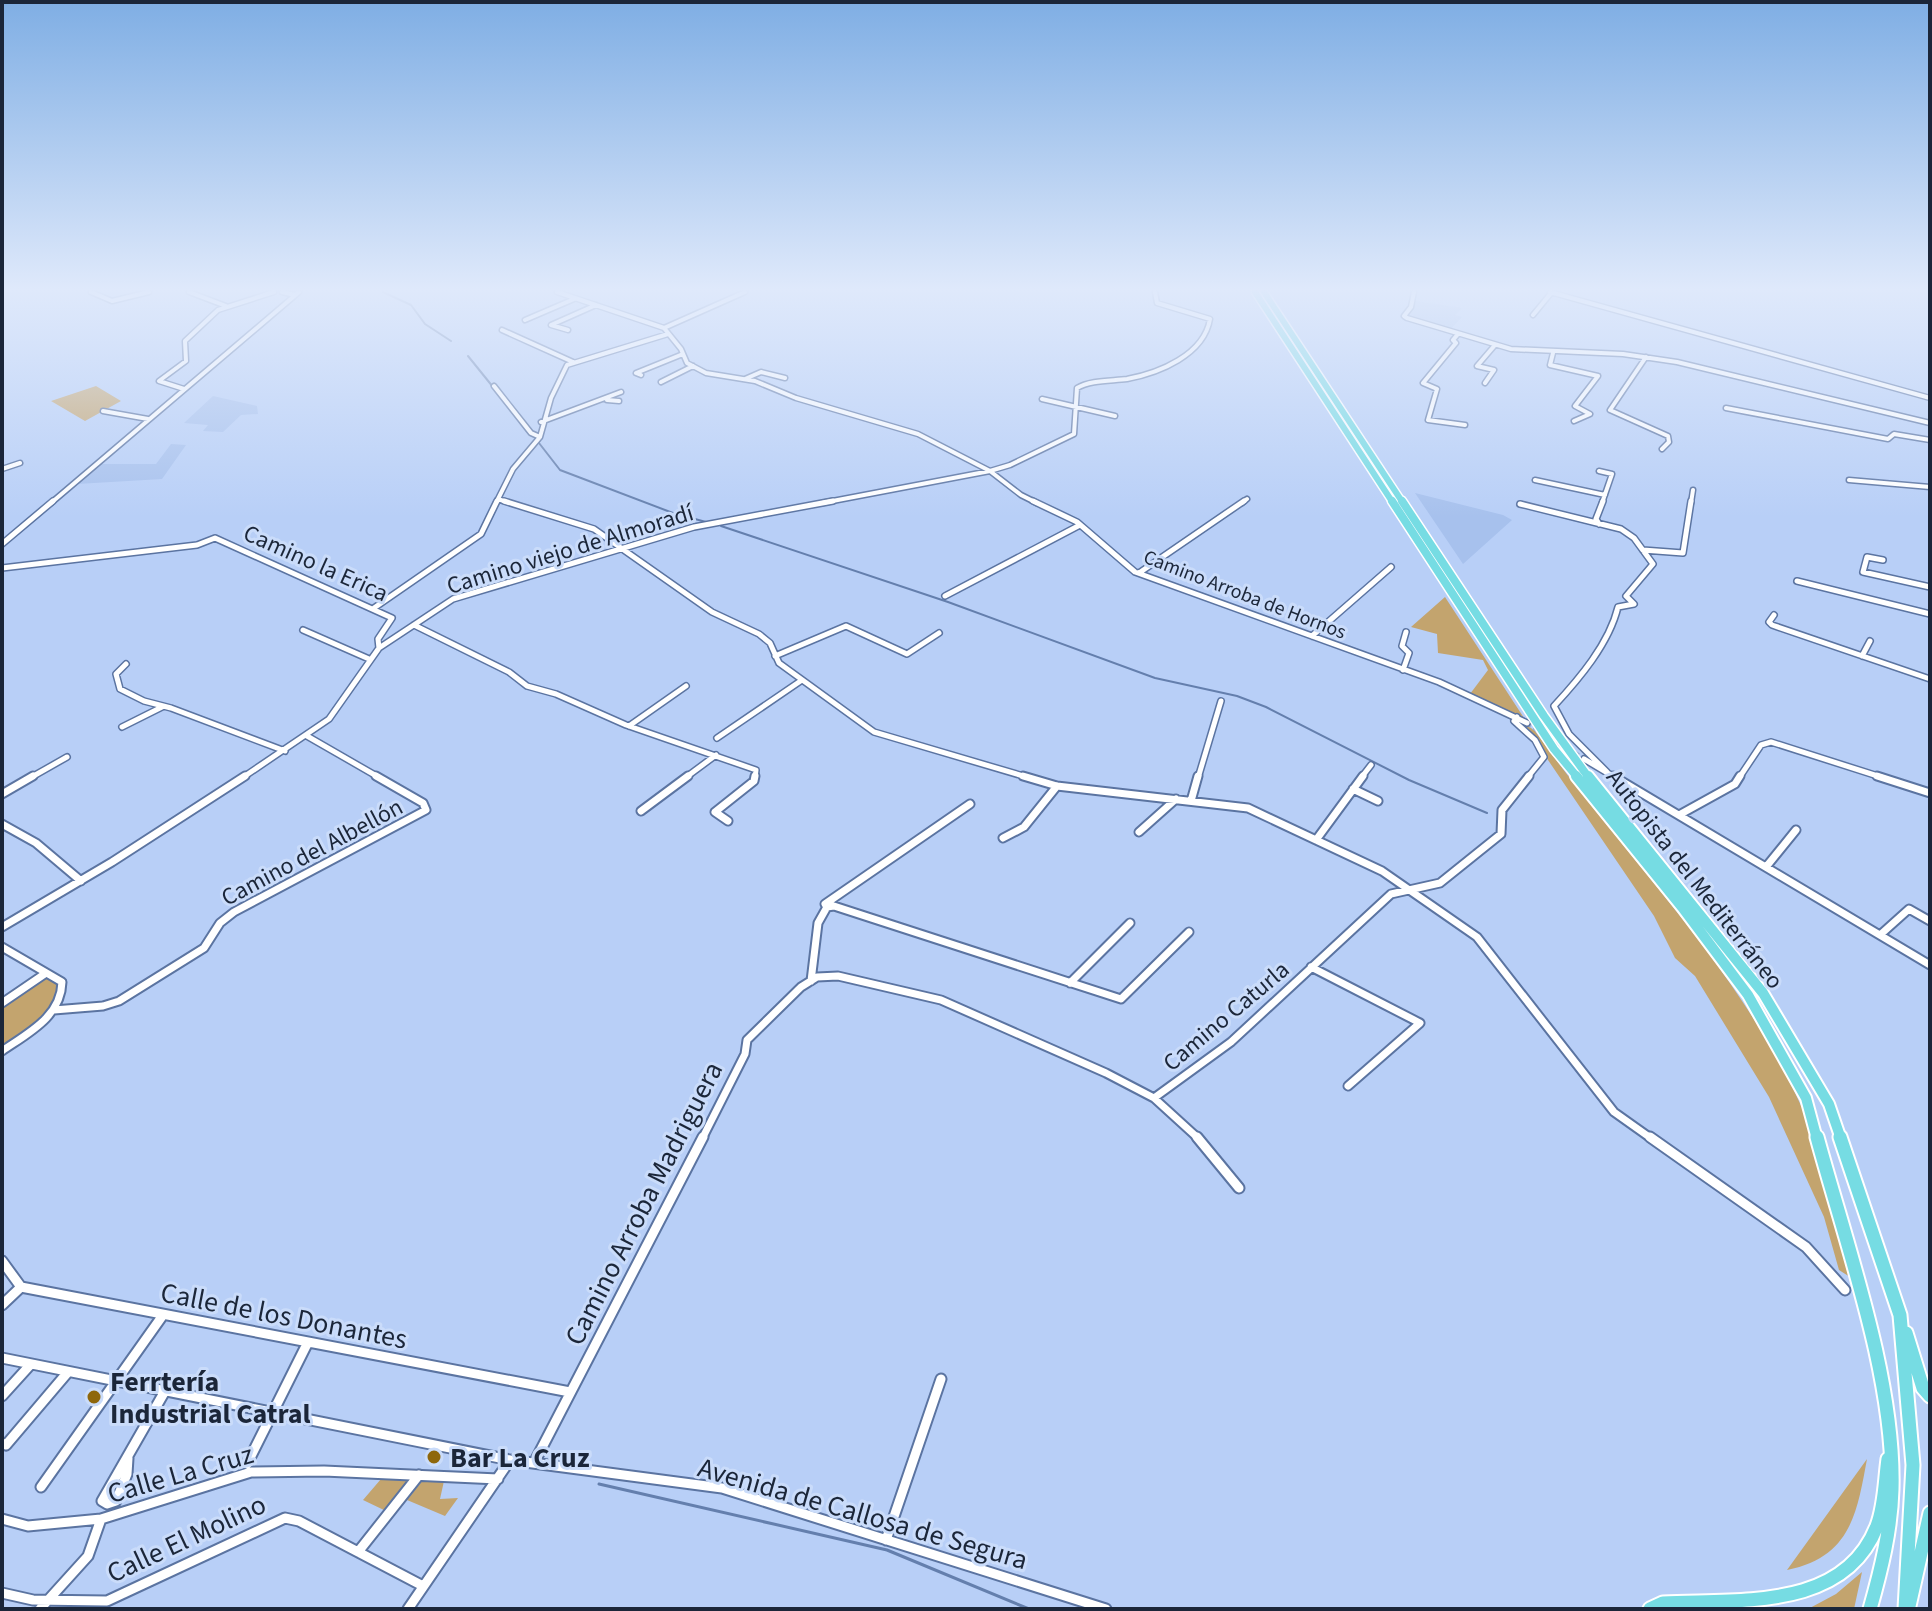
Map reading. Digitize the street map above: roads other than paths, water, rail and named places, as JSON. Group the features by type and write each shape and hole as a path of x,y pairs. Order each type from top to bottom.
{"highway":[{"name":"Autopista del Mediterráneo","path":"1304,367 1554,749 1682,907 1748,995 1806,1098 1870,1330 1891,1441 1892,1491 1884,1561 1870,1609"},
{"name":"Autopista del Mediterráneo","path":"1314,367 1562,742 1724,940 1763,993 1829,1104 1900,1315 1913,1465 1907,1609"},
{"path":"1900,1315 1923,1388 1930,1396"},
{"path":"1656,1606 1788,1597 1836,1580 1860,1559 1878,1524 1891,1441"},
{"path":"1907,1609 1930,1513"},
{"path":"1656,1606 1710,1609"}],"street":[{"path":"178,367 159,381 184,389"},
{"path":"3,542 210,367"},
{"path":"374,608 481,534 513,469 540,437 541,422 558,378 568,367"},
{"path":"641,375 636,373 650,367"},
{"path":"661,382 691,367"},
{"name":"Camino Arroba de Hornos","path":"695,367 706,373 745,379 796,398 899,426 990,471 1021,495 1080,525 1139,573 1403,670 1527,723"},
{"name":"Camino viejo de Almoradí","path":"2,927 81,881 307,736 329,719 379,648 453,599 694,527 990,471 1074,434 1077,388 1081,385 1160,372 1167,367"},
{"path":"1436,367 1423,383 1437,389 1428,420 1465,425"},
{"path":"1482,367 1494,370 1485,383"},
{"path":"1560,367 1598,376 1575,406 1590,414 1574,421"},
{"path":"1639,367 1610,410 1668,436 1669,442 1662,449"},
{"path":"1702,367 1930,423"},
{"path":"1820,367 1930,398"},
{"name":"Camino Arroba de Hornos","path":"745,379 761,372 785,378"},
{"path":"494,386 531,433 540,437"},
{"path":"541,422 621,392"},
{"path":"603,399 619,401"},
{"path":"1042,399 1115,416"},
{"path":"1726,408 1888,439 1894,434 1930,440"},
{"path":"103,411 148,419"},
{"path":"2,469 20,463"},
{"path":"1599,471 1612,474 1595,522 1600,524"},
{"path":"1535,480 1605,495"},
{"path":"1849,480 1930,487"},
{"path":"1642,550 1683,553 1693,490"},
{"path":"498,499 594,529 712,612 759,634 770,643 779,663 874,732 1057,786 1248,808 1382,871 1477,937 1614,1112 1806,1247 1845,1290"},
{"path":"1139,573 1247,499"},
{"path":"1520,504 1627,531 1653,564 1626,596 1634,604 1618,607 1615,619 1580,678 1554,706 1579,745 1607,772"},
{"path":"945,596 1080,525"},
{"name":"Camino la Erica","path":"2,568 197,545 215,538 392,618 378,639 379,648"},
{"path":"1883,560 1867,557 1863,572 1930,587"},
{"path":"1312,636 1391,567"},
{"path":"1797,581 1930,614"},
{"path":"1774,615 1769,622 1772,625 1928,678 1930,666"},
{"path":"414,625 509,672 527,686 556,694 629,726 756,770 757,774 715,812 728,821"},
{"path":"775,656 846,626 907,654 939,633"},
{"path":"303,630 369,659"},
{"path":"1403,670 1409,653 1402,646 1406,632"},
{"path":"1862,656 1870,641"},
{"path":"126,664 116,674 120,689 144,701 285,751"},
{"path":"717,738 802,680"},
{"path":"629,726 686,686"},
{"path":"1191,801 1221,701"},
{"path":"122,727 164,706"},
{"name":"Camino Caturla","path":"811,981 817,977 838,976 941,1000 1106,1073 1154,1098 1231,1042 1391,894 1440,883 1501,834 1502,810 1544,757 1535,740 1515,722 1517,717"},
{"name":"Camino del Albellón","path":"54,1010 103,1006 119,1001 204,948 220,923 234,912 426,810 423,803 307,736"},
{"path":"1678,815 1735,784 1761,745 1771,742 1930,793"},
{"path":"641,811 716,755"},
{"path":"2,794 67,757"},
{"path":"1584,759 1930,965"},
{"path":"1316,840 1371,765"},
{"path":"1003,838 1024,827 1057,786"},
{"path":"1353,789 1378,801"},
{"path":"1139,832 1176,799"},
{"path":"811,981 818,923 827,907 825,904 970,804"},
{"path":"2,824 36,843 81,881"},
{"path":"1766,867 1796,830"},
{"path":"827,907 834,906 1121,999 1189,932"},
{"path":"1880,935 1909,909 1930,921"},
{"path":"1070,983 1130,923"},
{"path":"2,947 62,982 61,1002 2,1051"},
{"path":"1311,967 1420,1023 1348,1086"},
{"path":"2,1003 46,973"},
{"name":"Camino Arroba Madriguera","path":"534,1463 733,1080 745,1054 747,1040 811,981"},
{"path":"1154,1098 1209,1148 1239,1188"},
{"path":"2,1261 21,1287 2,1305"},
{"name":"Calle de los Donantes","path":"21,1287 570,1392"},
{"path":"41,1487 163,1315"},
{"path":"247,1464 308,1342"},
{"name":"Avenida de Callosa de Segura","path":"2,1358 510,1460 722,1488 1106,1609"},
{"path":"2,1396 31,1364"},
{"path":"4,1444 68,1372"},
{"path":"886,1540 941,1379"},
{"path":"128,1458 165,1391"},
{"path":"408,1609 510,1460"},
{"name":"Calle La Cruz","path":"2,1519 28,1526 101,1519 251,1472 498,1479"},
{"path":"358,1552 419,1475"},
{"name":"Calle El Molino","path":"2,1593 43,1605 107,1601 285,1518 299,1521 423,1586"},
{"path":"43,1605 88,1556 101,1519"}],"waterway":[{"path":"477,367 493,387"},
{"path":"539,443 560,470 673,513 706,522"},
{"path":"721,526 948,602 1155,678 1237,696 1266,707 1409,780 1487,813"},
{"path":"599,1484 887,1550 1029,1609"}],"tunnel":[{"path":"1527,723 1584,759"}],"place":[{"name":"Ferrtería Industrial Catral","path":"94,1397"},
{"name":"Bar La Cruz","path":"434,1457"}]}
